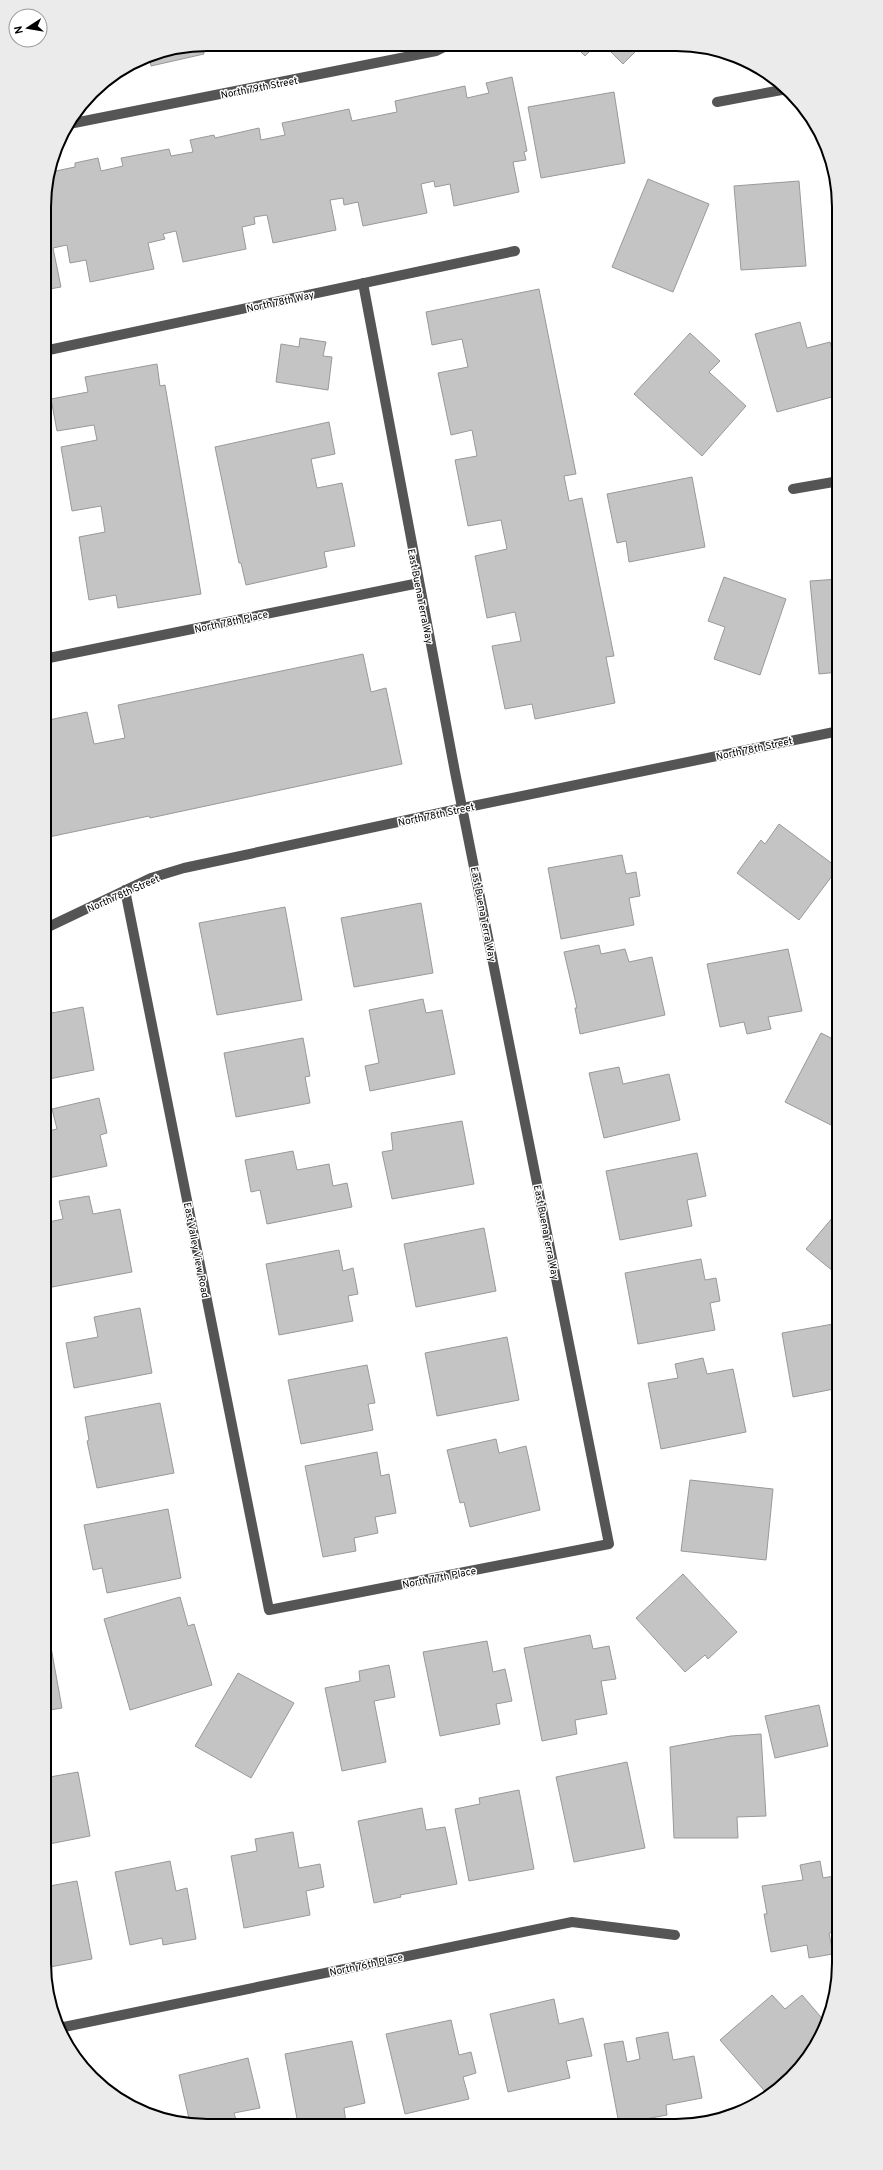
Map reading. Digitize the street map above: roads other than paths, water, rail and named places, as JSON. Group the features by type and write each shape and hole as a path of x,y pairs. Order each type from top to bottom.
{"street":[{"name":"North 79th Street","path":"75,123 436,51"},
{"path":"716,102 779,90"},
{"name":"North 78th Way","path":"51,350 515,250"},
{"name":"East Buena Terra Way","path":"363,283 463,808 609,1544"},
{"path":"793,489 832,482"},
{"name":"North 78th Place","path":"51,658 419,582"},
{"name":"North 78th Street","path":"51,926 151,878 184,868 463,808 832,732"},
{"name":"East Valley View Road","path":"125,890 269,1610"},
{"name":"North 77th Place","path":"269,1610 609,1544"},
{"name":"North 76th Place","path":"65,2027 572,1922 675,1935"}]}
